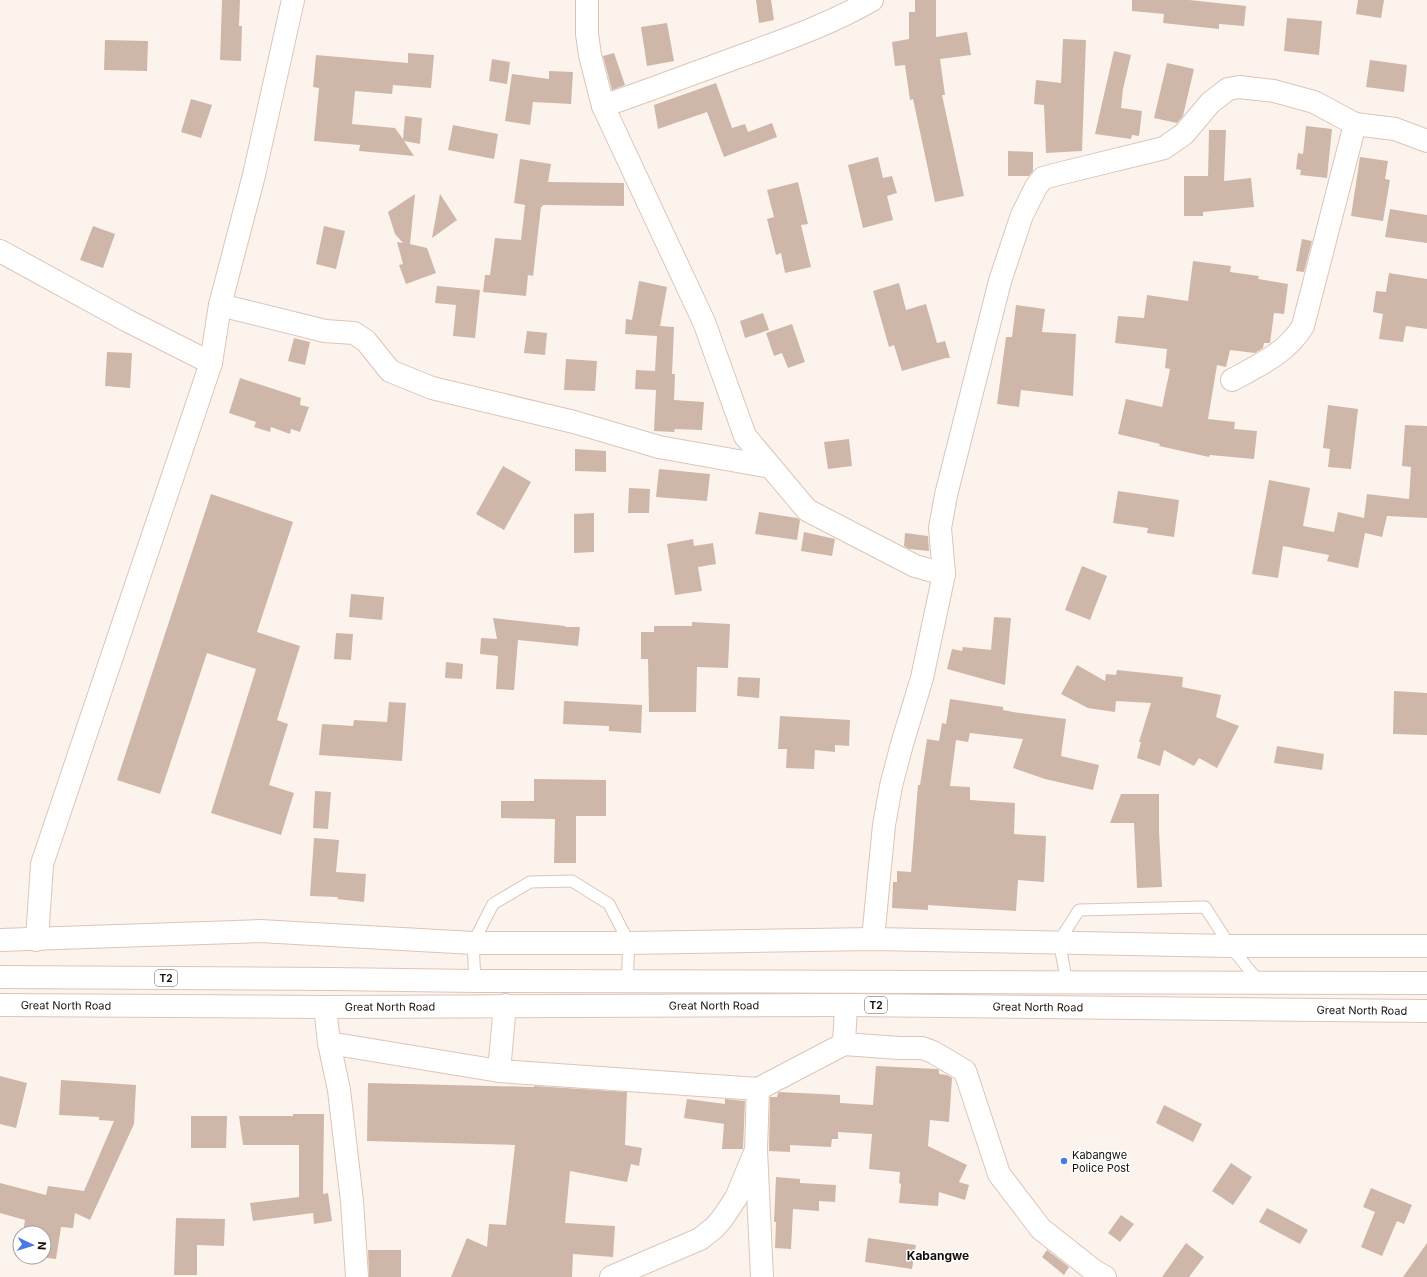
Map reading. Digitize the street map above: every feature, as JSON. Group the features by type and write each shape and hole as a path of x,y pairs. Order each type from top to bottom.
{"street":[{"path":"37,940 42,864 211,363 220,305 254,175 293,0"},
{"path":"587,0 587,34 590,55 603,106 704,322 745,436 808,510 915,566 944,574"},
{"path":"603,106 790,38 852,7 872,0"},
{"path":"873,939 884,825 890,794 902,744 922,678 944,574 940,528 946,495 1000,281 1022,215 1036,188 1043,178 1164,148 1184,134 1210,103 1228,89 1239,87 1274,91 1314,102 1355,124 1395,130 1427,141"},
{"path":"1232,380 1268,360 1287,347 1297,336 1303,326 1355,124"},
{"path":"0,251 128,321 211,363"},
{"path":"220,305 325,331 354,333 366,341 390,371 432,388 574,422 659,447 771,467"},
{"path":"0,940 37,940 260,931 474,943 629,943 873,939 1230,946 1427,946"},
{"name":"T2","path":"0,977 324,978 475,981 627,980 1067,983 1427,983"},
{"path":"844,1044 846,1004"},
{"name":"Great North Road","path":"0,1005 325,1007 846,1004 1427,1011"},
{"path":"499,1071 505,1005"},
{"path":"325,1007 329,1043 340,1097 352,1201 357,1277"},
{"path":"329,1043 499,1071 758,1089 844,1044 922,1048 932,1052 965,1072 999,1174 1041,1229 1093,1270 1105,1277"},
{"path":"758,1089 756,1150 762,1277"},
{"path":"611,1277 700,1239 714,1228 736,1198 756,1150"}],"lane":[{"path":"475,981 474,943 493,904 530,882 558,881 572,881 609,904 629,943 627,980"},
{"path":"1067,983 1059,942 1079,910 1205,907 1230,946 1260,983"}],"building":[{"path":"222,0 240,0 239,26 242,26 241,61 220,60"},
{"path":"756,0 771,0 774,20 759,23"},
{"path":"915,0 936,0 936,37 967,32 971,55 940,59 945,95 942,95 964,196 935,202 913,99 910,100 905,65 895,66 892,42 909,39 909,12 915,12"},
{"path":"1132,0 1189,0 1246,6 1244,26 1219,24 1219,29 1163,23 1164,14 1132,11"},
{"path":"1358,0 1384,0 1381,18 1356,14"},
{"path":"1287,18 1322,21 1319,55 1284,51"},
{"path":"667,23 674,61 647,66 641,27"},
{"path":"1063,39 1086,40 1082,151 1046,153 1044,105 1034,104 1036,80 1061,83"},
{"path":"105,40 148,41 147,71 104,70"},
{"path":"1114,51 1131,55 1123,89 1121,108 1142,111 1139,136 1132,135 1131,139 1095,134"},
{"path":"408,53 434,55 431,88 393,85 392,94 355,91 352,124 395,128 403,139 405,116 422,118 420,144 404,141 414,156 359,151 360,145 314,141 319,88 313,87 316,55 408,63"},
{"path":"614,53 625,85 612,90 603,56"},
{"path":"492,59 510,62 507,84 489,81"},
{"path":"1370,60 1407,65 1404,92 1366,87"},
{"path":"1167,63 1194,69 1183,116 1177,123 1154,118"},
{"path":"549,71 573,72 571,104 533,102 530,125 505,121 512,74 549,79"},
{"path":"716,83 732,128 745,124 748,132 772,123 777,137 724,157 707,112 658,129 654,105"},
{"path":"191,99 212,105 201,138 181,132"},
{"path":"453,125 498,134 494,159 448,150"},
{"path":"1306,126 1332,129 1327,178 1300,175 1301,170 1296,169 1298,153 1303,154"},
{"path":"1209,130 1226,130 1224,181 1251,178 1254,207 1203,212 1203,216 1184,216 1184,176 1208,176"},
{"path":"1008,151 1033,152 1033,171 1029,176 1008,176"},
{"path":"878,157 883,178 892,176 897,193 887,196 893,220 863,228 848,165"},
{"path":"1360,157 1388,161 1385,179 1390,180 1383,221 1351,216"},
{"path":"520,159 551,164 548,182 624,183 624,206 543,205 541,207 533,276 528,275 526,296 483,292 485,275 490,275 495,238 521,240 525,205 514,203"},
{"path":"798,182 808,224 801,225 811,267 785,273 781,253 776,255 767,219 774,217 767,190"},
{"path":"415,194 410,244 427,248 436,273 406,284 399,265 403,264 397,242 403,243 395,234 388,212"},
{"path":"440,194 457,220 432,238"},
{"path":"1390,209 1427,215 1427,243 1385,237"},
{"path":"93,226 115,234 103,268 80,260"},
{"path":"324,226 345,231 336,269 316,264"},
{"path":"1302,239 1312,241 1304,272 1296,271"},
{"path":"1193,261 1231,266 1230,272 1259,276 1258,279 1288,284 1284,314 1274,313 1270,343 1264,343 1263,348 1255,353 1230,350 1226,367 1217,365 1208,419 1235,422 1234,429 1257,431 1254,459 1210,455 1209,457 1159,446 1160,444 1118,434 1126,399 1162,407 1170,369 1165,368 1167,349 1115,343 1118,316 1144,318 1147,295 1188,301"},
{"path":"1389,273 1427,279 1427,329 1406,326 1403,342 1379,339 1383,314 1373,312 1376,291 1386,292"},
{"path":"639,281 667,287 660,326 674,327 672,374 675,374 674,400 704,402 702,430 675,429 674,432 654,431 656,390 635,389 636,370 655,371 657,336 625,334 626,319 632,320"},
{"path":"899,283 906,310 926,304 937,343 945,341 950,358 902,371 894,345 889,347 873,291"},
{"path":"437,286 480,290 475,338 453,336 456,305 435,303"},
{"path":"1016,305 1045,309 1042,332 1076,334 1073,396 1021,390 1019,407 997,404 1006,337 1012,337"},
{"path":"763,313 769,330 745,338 740,321"},
{"path":"792,324 805,362 788,368 782,353 774,356 766,333"},
{"path":"527,331 547,333 545,355 524,353"},
{"path":"294,338 310,342 305,365 288,361"},
{"path":"107,352 132,353 130,388 105,386"},
{"path":"566,359 597,361 595,391 564,390"},
{"path":"240,378 301,398 300,405 309,407 300,432 291,429 290,434 271,427 270,432 254,427 256,422 229,413"},
{"path":"1328,405 1358,409 1351,469 1328,467 1330,449 1323,448"},
{"path":"1405,425 1427,426 1427,518 1387,516 1382,537 1365,533 1358,568 1327,561 1329,555 1283,546 1278,578 1252,574 1269,480 1310,488 1303,526 1334,532 1338,512 1364,518 1367,494 1409,499 1411,467 1402,466"},
{"path":"849,439 852,466 828,469 824,442"},
{"path":"575,449 606,451 606,472 575,471"},
{"path":"503,466 531,482 504,530 476,514"},
{"path":"659,469 710,474 707,501 656,497"},
{"path":"629,488 650,489 649,513 628,513"},
{"path":"1118,491 1179,500 1174,537 1147,533 1148,528 1113,523"},
{"path":"211,494 293,522 257,632 300,646 277,720 288,724 269,785 294,793 281,835 211,813 256,669 207,653 160,794 117,780"},
{"path":"759,512 797,518 800,520 797,540 755,534"},
{"path":"594,513 594,552 574,553 574,514"},
{"path":"804,532 835,539 832,556 801,551"},
{"path":"905,533 928,536 929,551 909,549 904,546"},
{"path":"693,539 694,546 713,543 716,564 698,567 702,591 675,595 667,544"},
{"path":"1082,566 1107,576 1090,620 1065,610"},
{"path":"351,594 384,597 382,620 349,617"},
{"path":"994,617 1011,618 1005,685 947,669 952,649 962,651 963,647 991,650"},
{"path":"493,618 566,627 580,627 578,646 518,640 514,690 496,689 498,656 480,654 481,638 497,639"},
{"path":"692,622 730,624 728,668 697,667 696,712 649,712 648,659 641,659 641,632 654,632 654,626 692,626"},
{"path":"336,633 353,634 351,660 334,659"},
{"path":"446,662 463,664 462,679 445,678"},
{"path":"1077,665 1105,681 1106,674 1116,675 1117,670 1183,677 1182,687 1221,695 1216,717 1239,726 1217,768 1199,758 1194,766 1164,750 1160,766 1137,758 1141,742 1139,742 1151,703 1116,701 1115,712 1088,708 1061,694"},
{"path":"738,677 760,678 759,698 737,696"},
{"path":"1394,691 1427,693 1427,735 1393,734"},
{"path":"950,699 1003,707 1003,710 1013,712 1066,719 1061,756 1099,765 1093,790 1045,779 1013,768 1023,739 970,733 968,742 956,740 950,786 970,787 970,800 1015,803 1014,834 1046,836 1044,882 1018,880 1016,911 928,905 928,910 892,908 893,882 897,882 897,871 911,872 918,785 920,785 927,739 939,741 942,723 946,724"},
{"path":"564,701 642,705 641,733 609,731 609,726 563,724"},
{"path":"389,702 406,703 402,761 319,755 322,724 353,726 354,720 387,722"},
{"path":"780,716 850,720 849,746 835,745 835,752 815,750 814,769 786,768 787,749 778,749"},
{"path":"1277,746 1324,754 1322,770 1274,763"},
{"path":"534,779 606,780 606,816 576,816 576,863 554,863 555,819 501,818 501,801 534,801"},
{"path":"315,791 331,792 328,829 313,828"},
{"path":"1121,794 1159,794 1162,887 1137,888 1134,823 1110,823"},
{"path":"314,838 339,840 336,872 366,874 364,902 337,899 338,897 310,896"},
{"path":"876,1066 937,1069 939,1070 939,1074 947,1075 952,1078 949,1122 930,1120 928,1146 967,1165 959,1182 969,1185 965,1200 939,1192 938,1206 899,1203 901,1184 899,1183 900,1172 869,1169 872,1134 838,1132 838,1139 832,1139 831,1147 790,1145 790,1152 769,1151 770,1097 777,1097 779,1092 840,1095 840,1103 873,1105"},
{"path":"0,1076 27,1083 16,1128 0,1124"},
{"path":"61,1080 136,1085 134,1124 90,1220 75,1213 73,1228 61,1227 56,1259 52,1259 52,1225 24,1225 25,1220 0,1213 0,1183 46,1195 48,1186 84,1191 114,1121 99,1120 99,1117 59,1115"},
{"path":"368,1083 534,1086 627,1092 625,1145 642,1148 639,1166 631,1164 627,1182 570,1171 565,1223 615,1226 613,1257 573,1254 572,1277 451,1277 467,1238 487,1247 489,1224 506,1225 515,1145 367,1141"},
{"path":"687,1099 725,1104 725,1099 745,1101 743,1149 722,1149 724,1124 684,1118"},
{"path":"1164,1105 1202,1124 1193,1142 1156,1123"},
{"path":"293,1114 324,1114 323,1194 328,1193 332,1221 314,1224 313,1213 253,1221 250,1203 299,1197 299,1145 243,1145 239,1116 293,1116"},
{"path":"191,1116 227,1116 226,1148 191,1148"},
{"path":"1231,1163 1252,1177 1233,1205 1212,1191"},
{"path":"776,1177 800,1179 800,1183 836,1185 835,1202 819,1201 819,1211 793,1209 791,1249 775,1248 776,1222 774,1222"},
{"path":"1371,1188 1412,1205 1404,1224 1397,1221 1382,1256 1361,1247 1375,1212 1363,1207"},
{"path":"1267,1208 1308,1230 1300,1244 1259,1222"},
{"path":"1121,1215 1134,1224 1120,1242 1108,1233"},
{"path":"176,1218 225,1219 224,1246 197,1245 197,1275 174,1275"},
{"path":"868,1238 916,1245 912,1269 865,1262"},
{"path":"1186,1243 1204,1257 1189,1277 1162,1277"},
{"path":"1427,1243 1427,1277 1403,1277"},
{"path":"368,1250 401,1250 401,1277 369,1277"},
{"path":"1047,1250 1069,1267 1064,1275 1042,1257"}],"place":[{"name":"Kabangwe Police Post","path":"1064,1161"}],"district":[{"name":"Kabangwe","path":"938,1255"}]}
